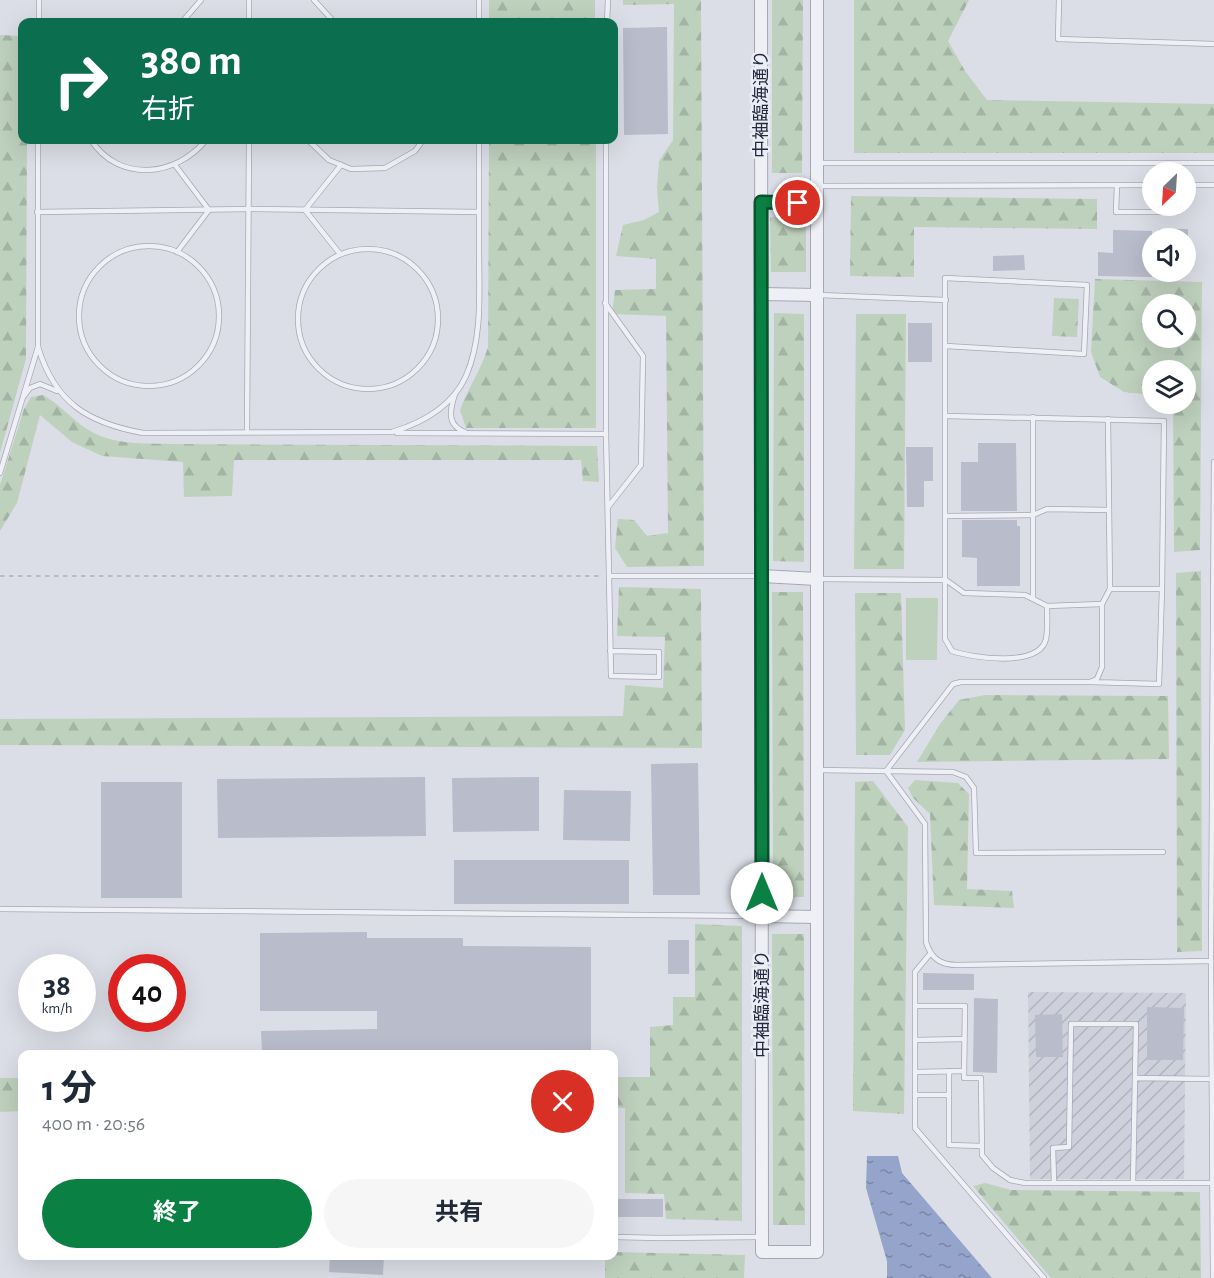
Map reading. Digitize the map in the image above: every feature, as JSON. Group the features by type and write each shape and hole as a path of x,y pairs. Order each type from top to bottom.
{"street":[{"name":"中袖臨海通り","path":"761,0 762,1252 817,1252 817,917"},
{"path":"762,916 817,917 817,0"},
{"path":"761,202 817,203"},
{"path":"761,294 817,295"},
{"path":"761,576 818,579"}],"lane":[{"path":"39,0 39,18"},
{"path":"185,18 201,0"},
{"path":"249,0 249,18"},
{"path":"314,0 330,18"},
{"path":"479,0 479,18"},
{"path":"607,18 608,0"},
{"path":"1059,0 1058,39 1214,44"},
{"path":"0,473 38,347 38,144"},
{"path":"94,144 107,158 129,168 156,170 175,165 196,152 203,144"},
{"path":"248,432 249,144"},
{"path":"312,144 329,160 351,169 384,168 415,150 420,144"},
{"path":"392,432 413,426 434,415 456,392 465,377 473,355 479,313 479,144"},
{"path":"606,144 606,434 610,651 611,676 659,677 659,652 610,651"},
{"path":"817,163 1214,163"},
{"path":"175,165 209,210"},
{"path":"305,210 341,165"},
{"path":"1117,185 1116,212 1142,212"},
{"path":"817,186 1142,185"},
{"path":"1196,185 1214,185"},
{"path":"37,212 250,209 479,212"},
{"path":"177,252 209,210"},
{"path":"305,210 340,254"},
{"path":"146,245 177,252 186,255 204,272 215,291 220,317 212,350 197,369 186,378 162,386 144,387 120,381 108,374 85,347 78,315 87,280 112,256 146,245"},
{"path":"364,249 388,252 411,263 431,287 439,310 438,335 428,357 417,371 397,384 362,390 338,383 317,368 303,347 298,325 303,291 316,271 340,254 364,249"},
{"path":"946,346 1084,354 1087,285 945,278 945,639 952,651 967,656 1021,658 1036,653 1046,640 1047,606"},
{"path":"817,295 945,300"},
{"path":"605,303 643,356 642,465 608,508"},
{"path":"38,347 45,368 56,387 74,405 95,420 119,429 143,434 248,432 606,434"},
{"path":"22,398 30,388 40,384 61,393"},
{"path":"456,392 450,416 453,424 459,430 473,434"},
{"path":"886,771 953,684 961,682 1090,682 1159,684 1164,421 946,416"},
{"path":"1033,417 1033,598"},
{"path":"1090,682 1097,679 1102,667 1102,604 1110,589 1108,419"},
{"path":"1213,1278 1214,1137 1211,1079 1211,961 1213,944 1214,462"},
{"path":"946,516 1033,515 1047,508 1109,510"},
{"path":"609,576 761,576"},
{"path":"818,579 946,580 964,593 1025,595 1047,606 1102,604"},
{"path":"1110,589 1162,589"},
{"path":"817,770 953,772 966,777 974,788 976,853 1163,852"},
{"path":"886,771 925,824 926,942 930,954 938,961 947,964 1211,961"},
{"path":"0,909 762,916"},
{"path":"930,954 915,972 915,1128 1044,1278"},
{"path":"915,1006 965,1006 964,1078 981,1078 982,1155 993,1168 1010,1180 1025,1183 1213,1183"},
{"path":"1054,1182 1053,1148 1069,1147 1071,1024 1136,1024 1133,1183"},
{"path":"915,1040 964,1039"},
{"path":"949,1071 949,1145 982,1146"},
{"path":"915,1072 964,1071"},
{"path":"1135,1078 1211,1079"},
{"path":"915,1095 949,1095"},
{"path":"618,1237 762,1237"}],"path":[{"path":"0,576 609,576"}],"shaded area":[{"path":"1028,992 1186,993 1184,1179 1030,1179"}],"green space":[{"path":"489,0 595,0 595,18 489,18"},
{"path":"623,0 701,0 704,566 627,567 615,548 618,519 634,520 647,536 668,533 666,316 612,314 615,290 656,289 656,259 616,256 623,225 644,220 659,212 657,188 659,161 673,140 674,4 623,5"},
{"path":"772,0 803,0 802,173 772,173"},
{"path":"854,0 969,0 948,41 965,71 987,100 1214,104 1214,153 854,153"},
{"path":"0,35 18,36 18,144 27,144 26,359 0,453"},
{"path":"489,144 596,144 596,428 466,428 460,410 488,347"},
{"path":"851,196 1097,199 1097,229 914,227 914,277 850,276"},
{"path":"806,216 806,272 771,272 770,217"},
{"path":"1095,279 1202,282 1200,550 1174,552 1173,414 1196,414 1196,360 1142,360 1142,394 1124,392 1100,377 1091,352"},
{"path":"1054,298 1079,299 1077,337 1052,336"},
{"path":"774,313 804,314 804,562 773,561"},
{"path":"856,314 906,314 904,569 854,569"},
{"path":"43,395 92,432 110,439 130,442 597,446 599,482 583,481 581,460 234,460 232,496 184,497 183,462 102,456 72,442 40,415 17,503 0,531 0,485 24,409 31,397"},
{"path":"1201,571 1202,951 1177,952 1176,573"},
{"path":"619,587 701,589 702,748 0,745 0,719 623,716 625,685 663,688 665,637 617,636"},
{"path":"772,592 803,592 804,897 773,897"},
{"path":"855,593 901,593 905,730 890,755 856,755"},
{"path":"906,598 938,598 937,660 906,660"},
{"path":"985,695 1168,696 1169,759 917,762 940,724 959,700"},
{"path":"915,780 958,783 969,794 967,889 1012,891 1014,908 934,905 930,814 913,798 908,788"},
{"path":"873,781 908,827 904,1114 853,1111 855,782"},
{"path":"695,924 742,926 742,1221 666,1219 664,1194 625,1193 625,1108 618,1108 618,1077 650,1077 650,1027 673,1025 673,997 695,997"},
{"path":"772,934 804,934 805,1225 773,1225"},
{"path":"0,1078 18,1078 18,1111 0,1112"},
{"path":"985,1183 1011,1190 1200,1192 1201,1278 1051,1278 973,1186"},
{"path":"618,1252 745,1255 744,1278 605,1278 605,1260 618,1260"}],"water":[{"path":"867,1156 898,1156 902,1173 992,1278 887,1278 887,1261 866,1188"}],"building":[{"path":"667,27 668,134 624,135 623,28"},
{"path":"1113,230 1142,231 1142,277 1098,276 1098,252 1113,253"},
{"path":"1024,255 1025,270 993,271 993,256"},
{"path":"908,323 932,323 932,362 908,362"},
{"path":"978,443 1016,443 1017,511 961,511 961,462 978,462"},
{"path":"906,447 933,447 933,481 924,481 924,507 907,507"},
{"path":"962,520 1017,520 1017,526 1020,526 1020,586 977,586 977,558 962,557"},
{"path":"698,763 700,895 653,895 651,764"},
{"path":"425,777 426,836 218,838 217,779"},
{"path":"539,777 539,831 453,832 452,778"},
{"path":"101,782 182,782 182,898 101,898"},
{"path":"564,790 631,791 630,841 563,840"},
{"path":"454,860 629,860 629,904 454,904"},
{"path":"367,932 367,938 463,938 463,946 591,947 591,1050 262,1050 261,1031 377,1029 377,1011 260,1011 260,933"},
{"path":"668,940 689,940 689,974 668,974"},
{"path":"923,973 974,974 974,990 923,990"},
{"path":"974,998 998,999 997,1073 973,1072"},
{"path":"1147,1007 1184,1008 1183,1060 1147,1060"},
{"path":"1062,1014 1063,1057 1036,1057 1035,1015"},
{"path":"618,1199 663,1199 663,1217 618,1217"},
{"path":"330,1260 384,1260 383,1275 329,1272"}],"route":[{"path":"762,893 761,202 798,203"}]}
